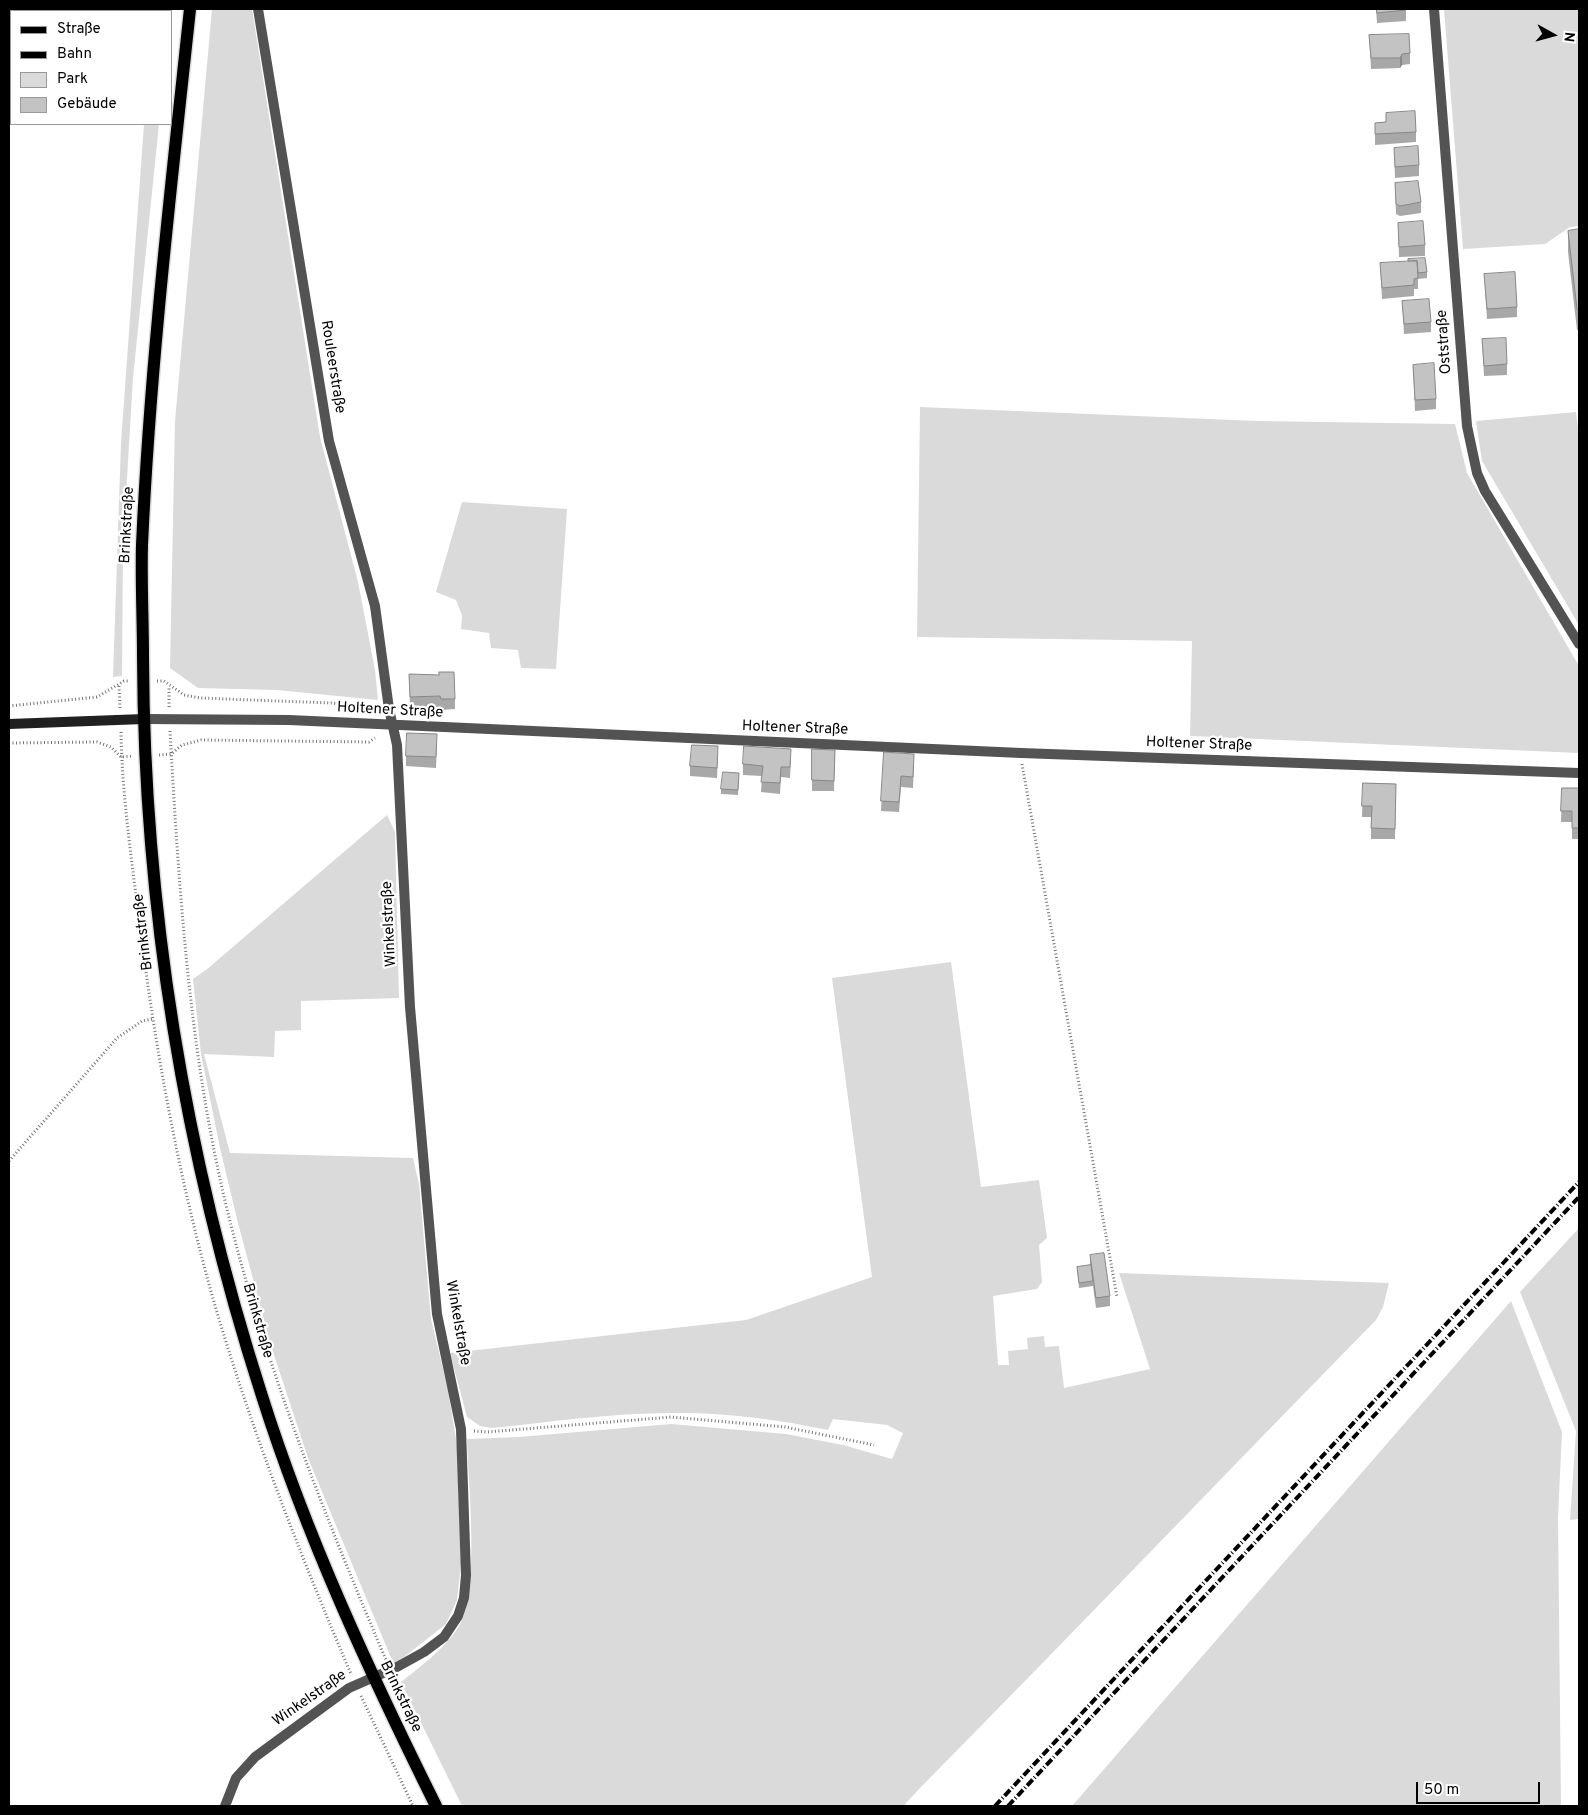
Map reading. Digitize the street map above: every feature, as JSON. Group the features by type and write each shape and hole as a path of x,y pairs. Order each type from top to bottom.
{"main road":[{"name":"Brinkstraße","path":"190,9 167,234 142,548 144,719 151,853 170,1015 190,1131 221,1256 262,1398 313,1535 372,1678 436,1806"},
{"name":"Holtener Straße","path":"9,724 144,719"}],"street":[{"name":"Rouleerstraße","path":"258,9 329,441 375,606 393,727"},
{"name":"Oststraße","path":"1434,9 1466,416 1472,455 1485,491 1579,644"},
{"name":"Holtener Straße","path":"144,719 289,720 393,727 1579,774"},
{"name":"Winkelstraße","path":"226,1806 236,1778 255,1757 349,1688 390,1671 424,1652 444,1636 458,1616 464,1598 466,1576 461,1429 437,1314 410,1007 397,745 393,727"}],"path":[{"path":"169,686 172,787 194,1037 226,1206 265,1343 302,1455 334,1538 418,1733"},
{"path":"9,744 97,742 111,747 121,757 146,756 171,754 182,745 200,740 369,742 393,727"},
{"path":"1021,753 1117,1297"},
{"path":"9,1161 118,1038 142,1022 152,1019"},
{"path":"461,1429 487,1432 671,1417 785,1427 874,1445"}],"green space":[{"path":"212,9 252,9 320,437 358,582 375,670 378,700 277,690 198,688 170,668 175,421"},
{"path":"1444,9 1579,9 1579,226 1570,227 1545,244 1463,249"},
{"path":"144,125 159,125 133,378 123,545 122,676 113,677 121,443"},
{"path":"920,407 1257,421 1455,424 1467,473 1579,666 1579,753 1190,736 1192,641 917,637"},
{"path":"1576,412 1579,436 1579,625 1482,461 1476,421"},
{"path":"462,502 567,509 556,669 521,668 518,650 491,648 489,633 461,629 462,615 456,600 436,592"},
{"path":"387,815 395,832 399,998 301,1001 301,1030 275,1031 274,1057 204,1054 230,1153 413,1158 419,1184 431,1319 448,1390 457,1445 461,1564 457,1600 446,1624 394,1665 308,1458 271,1346 220,1148 201,1054 193,979 206,970"},
{"path":"951,962 981,1187 1039,1180 1047,1238 1039,1245 1042,1282 1037,1289 993,1296 998,1365 1009,1365 1008,1351 1028,1349 1027,1338 1044,1336 1045,1347 1059,1346 1064,1388 1150,1369 1119,1273 1389,1283 1383,1307 1376,1320 921,1787 905,1804 907,1806 462,1806 401,1682 433,1656 449,1640 460,1624 466,1608 470,1586 471,1561 467,1439 519,1437 671,1424 786,1434 843,1445 892,1459 903,1433 887,1425 833,1419 828,1430 749,1417 690,1413 603,1416 492,1428 480,1426 467,1417 450,1353 746,1320 872,1277 832,978"},
{"path":"1579,1228 1579,1519 1570,1520 1576,1431 1520,1292"},
{"path":"1511,1301 1562,1432 1558,1517 1561,1806 1072,1806"}],"building":[{"path":"1377,9 1406,9 1406,10 1377,13"},
{"path":"1409,34 1410,53 1402,54 1400,58 1371,58 1369,35"},
{"path":"1415,111 1416,132 1375,134 1375,123 1386,122 1386,113"},
{"path":"1418,146 1419,165 1395,167 1394,148"},
{"path":"1418,181 1421,202 1400,206 1396,204 1395,183"},
{"path":"1423,221 1425,245 1399,247 1398,223"},
{"path":"1579,229 1579,309 1577,309 1568,231"},
{"path":"1425,258 1427,272 1418,273 1417,261 1408,261 1408,259"},
{"path":"1417,261 1418,278 1414,279 1414,285 1382,288 1380,263"},
{"path":"1515,272 1517,307 1487,309 1484,274"},
{"path":"1429,299 1431,322 1404,324 1402,301"},
{"path":"1506,338 1507,364 1484,366 1482,339"},
{"path":"1434,363 1436,399 1415,400 1413,365"},
{"path":"439,672 454,672 455,699 441,699 440,696 410,697 409,674 439,675"},
{"path":"407,733 437,734 436,757 406,756"},
{"path":"692,745 718,746 717,768 690,766"},
{"path":"744,746 791,749 790,767 781,767 780,783 761,782 763,766 743,764"},
{"path":"812,749 835,750 834,781 812,780"},
{"path":"884,752 914,754 913,777 901,776 899,802 881,801"},
{"path":"723,772 739,773 738,790 721,789"},
{"path":"1363,783 1396,784 1395,829 1371,828 1372,806 1362,806"},
{"path":"1562,788 1579,788 1579,828 1572,828 1572,811 1561,811"},
{"path":"1104,1253 1110,1296 1096,1298 1090,1255"},
{"path":"1091,1265 1093,1281 1079,1283 1077,1267"}],"railway":[{"path":"995,1806 1579,1182"},
{"path":"1008,1806 1579,1197"}]}
